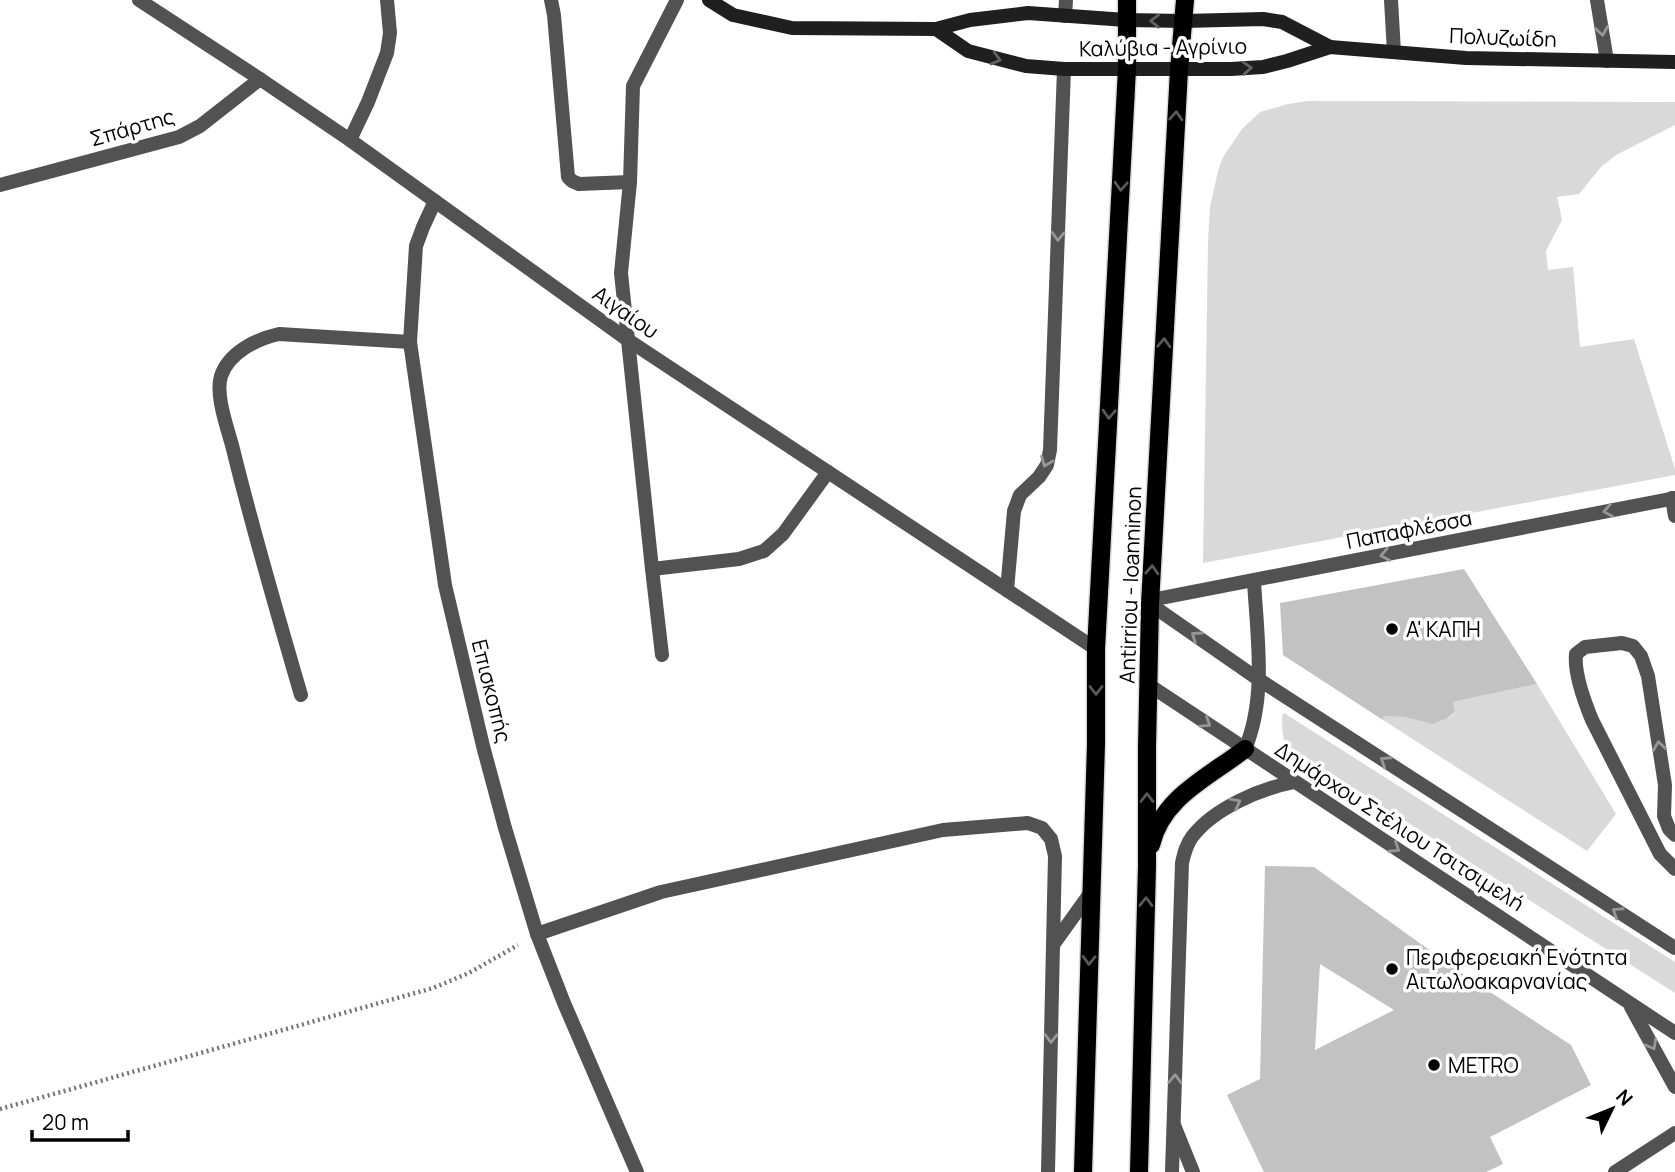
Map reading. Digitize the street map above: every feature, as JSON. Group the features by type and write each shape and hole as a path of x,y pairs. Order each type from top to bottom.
{"main road":[{"path":"709,0 733,15 792,28 936,29"},
{"name":"Antirriou - Ioanninon","path":"1083,1172 1096,744 1096,649 1127,69 1127,0"},
{"name":"Antirriou - Ioanninon","path":"1139,1172 1150,602 1185,0"},
{"name":"Καλύβια - Αγρίνιο","path":"936,29 970,20 1028,13 1126,20 1263,19 1282,22 1330,47"},
{"name":"Καλύβια - Αγρίνιο","path":"936,29 968,51 1026,66 1064,69 1179,70 1263,67 1330,47"},
{"name":"Πολυζωίδη","path":"1330,47 1466,58 1675,62"},
{"path":"1147,866 1154,833 1175,801 1197,782 1245,749"}],"street":[{"name":"Αιγαίου","path":"139,0 350,140 628,340 1096,649"},
{"path":"350,140 387,53 390,33 387,0"},
{"path":"551,0 568,177 579,184 631,182"},
{"path":"663,655 621,273 631,182 633,86 677,0"},
{"path":"1065,16 1066,0"},
{"path":"1391,0 1394,51"},
{"path":"1597,0 1607,61"},
{"path":"1007,590 1014,511 1020,495 1039,477 1047,464 1050,450 1064,69"},
{"name":"Σπάρτης","path":"0,185 179,137 200,126 260,79"},
{"name":"Επισκοπής","path":"435,201 416,246 410,342 445,585 483,746 537,934 637,1172"},
{"path":"301,695 238,470 219,392 221,375 235,355 247,346 279,334 410,342"},
{"path":"652,569 739,558 764,551 783,534 828,472"},
{"path":"1673,498 1675,516"},
{"name":"Παπαφλέσσα","path":"1150,602 1673,498"},
{"path":"1245,749 1254,723 1258,679 1254,581"},
{"path":"1150,602 1258,679 1675,948"},
{"path":"1675,835 1664,816 1665,785 1648,676 1641,656 1628,643 1581,648 1575,659 1592,720 1660,855 1675,869"},
{"name":"Δημάρχου Στέλιου Τσιτσιμελή","path":"1149,685 1675,1033"},
{"path":"1172,1172 1182,863 1186,849 1203,825 1227,808 1256,793 1294,782"},
{"path":"537,934 660,892 943,830 1028,823 1042,828 1051,839 1055,856 1048,1172"},
{"path":"1052,945 1091,892"},
{"name":"Δημάρχου Στέλιου Τσιτσιμελή","path":"1629,1003 1675,1087"},
{"path":"1173,1123 1193,1172"},
{"path":"1615,1172 1675,1133"}],"path":[{"path":"0,1109 433,988 469,972 537,934"}],"shaded area":[{"path":"1308,101 1675,102 1675,125 1616,155 1601,167 1579,194 1557,197 1562,220 1546,251 1548,270 1573,267 1580,347 1634,339 1675,475 1203,563 1208,241 1210,207 1218,171 1223,157 1242,129 1260,112"},
{"path":"1537,684 1616,814 1587,851 1383,720 1384,716 1398,716 1436,723 1455,713 1453,702"},
{"path":"1284,713 1675,962 1675,993 1291,748 1285,742 1283,734"}],"building":[{"name":"Α' ΚΑΠΗ","path":"1464,569 1537,684 1453,702 1455,712 1433,724 1405,717 1384,716 1383,720 1283,655 1280,603"},
{"name":"METRO","path":"1265,866 1314,867 1464,975 1571,1045 1591,1085 1490,1137 1503,1164 1486,1172 1264,1172 1227,1095 1260,1079","holes":["1320,964 1394,1010 1315,1050"]}],"place":[{"name":"Α' ΚΑΠΗ","path":"1392,629"},
{"name":"Περιφερειακή Ενότητα Αιτωλοακαρνανίας","path":"1392,969"},
{"name":"METRO","path":"1434,1065"}]}
